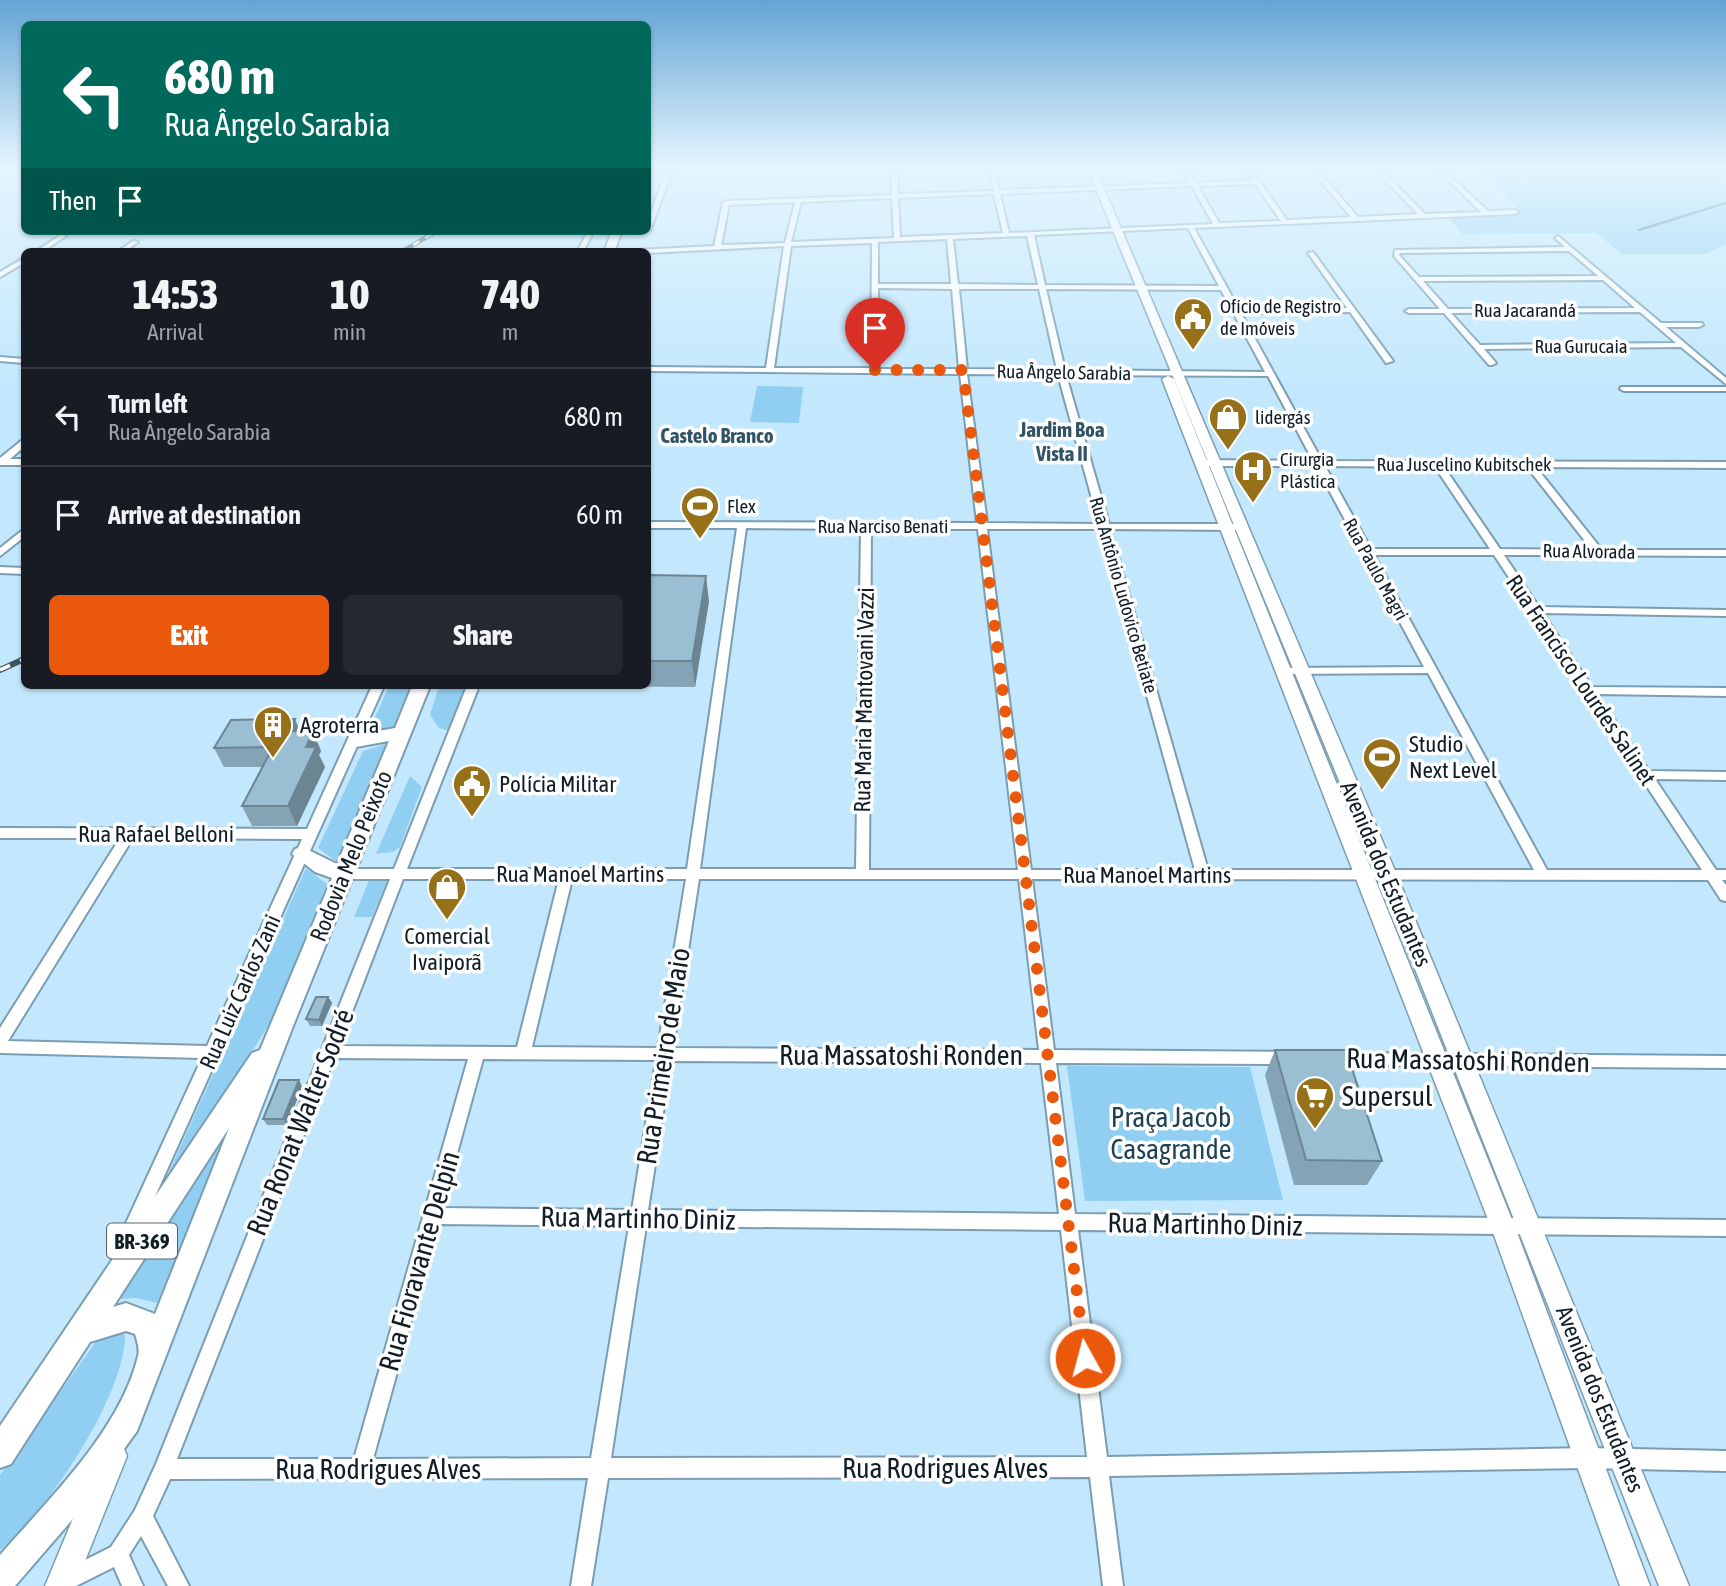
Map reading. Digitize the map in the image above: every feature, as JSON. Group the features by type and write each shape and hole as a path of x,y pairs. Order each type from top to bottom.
{"main road":[{"name":"Rodovia Melo Peixoto","path":"0,1579 67,1502 127,1421 155,1355 281,1026 420,689"},
{"path":"356,741 400,733"},
{"path":"302,855 322,867 343,874"},
{"name":"Rodovia Melo Peixoto","path":"0,1453 281,1026"},
{"path":"82,1330 126,1317 147,1325 155,1355"}],"street":[{"path":"717,247 718,239"},
{"path":"770,370 789,239"},
{"path":"651,250 915,239"},
{"path":"950,239 963,370 1113,1586"},
{"name":"Rua Antônio Ludovico Betiate","path":"1031,239 1061,371 1203,874"},
{"name":"Avenida dos Estudantes","path":"1116,239 1236,527 1292,671 1320,766 1503,1227 1635,1586"},
{"name":"Rua Paulo Magri","path":"1197,239 1543,875"},
{"path":"1559,239 1726,382"},
{"path":"875,241 875,370"},
{"path":"126,248 135,242"},
{"path":"1492,363 1397,251 1570,249"},
{"path":"1311,253 1389,360"},
{"path":"0,275 21,262"},
{"path":"0,265 21,267"},
{"path":"1418,279 1605,278"},
{"path":"875,286 1223,288"},
{"path":"1236,310 1352,310"},
{"name":"Rua Jacarandá","path":"1409,311 1642,310"},
{"path":"1660,325 1699,325"},
{"name":"Rua Gurucaia","path":"1478,346 1684,345"},
{"path":"0,359 21,361"},
{"name":"Rua Ângelo Sarabia","path":"651,369 1270,374"},
{"path":"1624,389 1726,388"},
{"path":"1,462 21,445"},
{"path":"1,462 21,462"},
{"name":"Rua Juscelino Kubitschek","path":"1209,463 1726,465"},
{"name":"Rua Francisco Lourdes Salinet","path":"1438,464 1645,775 1719,875 1726,896"},
{"path":"1529,464 1599,552"},
{"name":"Rua Narciso Benati","path":"651,525 1236,527"},
{"name":"Rua Primeiro de Maio","path":"581,1586 662,1054 693,874 742,525"},
{"name":"Rua Maria Mantovani Vazzi","path":"862,874 866,526"},
{"path":"0,553 21,535"},
{"name":"Rua Alvorada","path":"1367,552 1494,550 1726,553"},
{"path":"0,570 21,571"},
{"path":"1534,610 1726,613"},
{"path":"1292,671 1431,670"},
{"name":"Avenida dos Estudantes","path":"1292,671 1341,766 1465,1060 1674,1586"},
{"name":"Rua Luiz Carlos Zani","path":"103,1299 121,1251 378,689"},
{"name":"Rua Ronat Walter Sodré","path":"118,1554 142,1517 164,1469 472,689"},
{"path":"1588,690 1726,692"},
{"path":"1320,766 1341,766"},
{"path":"1645,775 1726,776"},
{"name":"Rua Rafael Belloni","path":"0,833 312,834"},
{"path":"0,1041 129,834"},
{"name":"Rua Manoel Martins","path":"343,874 1719,875"},
{"path":"523,1053 567,874"},
{"path":"0,1047 213,1052"},
{"name":"Rua Massatoshi Ronden","path":"327,1052 1048,1055 1726,1062"},
{"name":"Rua Fioravante Delpin","path":"361,1469 477,1053"},
{"name":"Rua Martinho Diniz","path":"431,1216 1726,1228"},
{"path":"60,1584 127,1421"},
{"name":"Rua Rodrigues Alves","path":"164,1469 1098,1467 1586,1458 1726,1461"},
{"path":"142,1517 179,1586"},
{"path":"60,1584 118,1554 133,1586"}],"green space":[{"path":"1603,239 1726,239 1726,244 1706,254 1622,254"},
{"path":"757,386 803,387 799,423 750,422"},
{"path":"388,689 414,689 396,728 367,735"},
{"path":"438,689 466,689 449,731 439,728 430,715"},
{"path":"389,743 340,864 318,848 363,751"},
{"path":"410,776 422,787 400,847 393,852 376,854"},
{"path":"306,868 327,884 273,1018 151,1212"},
{"path":"370,878 387,881 372,917 354,917"},
{"name":"Praça Jacob Casagrande","path":"1067,1066 1250,1067 1283,1200 1085,1201"},
{"path":"239,1106 157,1303 137,1298 116,1299"},
{"path":"117,1329 125,1336 121,1361 112,1390 97,1420 60,1482 19,1532 0,1550 0,1475 103,1332"}],"building":[{"path":"651,575 706,576 692,661 651,661"},
{"path":"295,719 288,731 313,732 306,747 316,747 288,806 242,806 273,747 214,748 231,720"},
{"path":"316,997 328,997 319,1020 306,1019"},
{"path":"1275,1050 1346,1050 1382,1161 1306,1160"},
{"path":"279,1080 299,1080 283,1119 263,1119"}],"railway":[{"path":"408,248 423,239"},
{"path":"0,670 21,660"}],"place":[{"name":"Ofício de Registro de Imóveis","path":"1193,351"},
{"name":"lidergás","path":"1228,451"},
{"name":"Cirurgia Plástica","path":"1253,504"},
{"name":"Flex","path":"700,540"},
{"name":"Agroterra","path":"273,759"},
{"name":"Studio Next Level","path":"1382,791"},
{"name":"Polícia Militar","path":"472,818"},
{"name":"Comercial Ivaiporã","path":"447,921"},
{"name":"Supersul","path":"1315,1130"}],"district":[{"name":"Castelo Branco","path":"717,435"},
{"name":"Jardim Boa Vista II","path":"1062,441"}],"route":[{"path":"875,370 963,370 1085,1358"}]}
